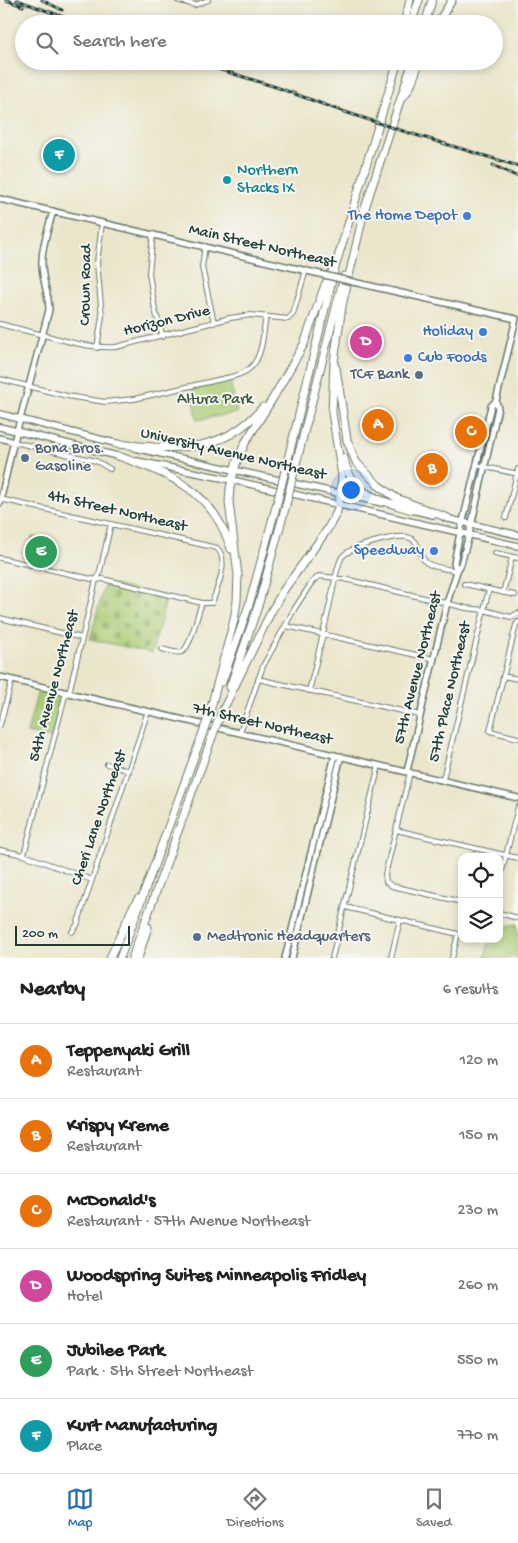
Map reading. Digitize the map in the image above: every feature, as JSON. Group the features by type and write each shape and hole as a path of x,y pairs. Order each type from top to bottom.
{"highway":[{"path":"406,15 410,0"},
{"path":"414,15 419,0"},
{"path":"428,15 432,0"},
{"path":"443,15 452,0"},
{"path":"120,958 249,605 277,503 336,264 395,70"},
{"path":"132,958 258,606 294,476 328,338 365,207 410,70"},
{"path":"399,104 410,87 417,70"},
{"path":"219,718 271,612 283,591 327,530 339,505 341,469 332,413 332,376 337,336 365,207"},
{"path":"209,715 234,620 238,587 229,508 229,493 234,469 241,450 306,339 325,285 336,264"},
{"path":"337,336 338,380 346,434 354,459 364,472 392,495 400,500 448,518"},
{"path":"116,444 178,448 201,446 226,437 243,426 261,410 289,370"},
{"path":"332,376 335,406 346,466 351,479 361,490 371,496 412,510"},
{"path":"118,456 168,474 185,484 206,503 218,519 229,541 238,587"},
{"path":"138,958 175,839"},
{"path":"110,958 132,909 144,891"}],"main road":[{"name":"University Avenue Northeast","path":"0,414 116,444 234,469 518,535"},
{"name":"University Avenue Northeast","path":"0,427 118,456 232,480 518,546"}],"street":[{"path":"177,0 195,5 208,1"},
{"path":"0,206 1,199"},
{"name":"Main Street Northeast","path":"1,199 517,319"},
{"path":"0,500 16,431 30,386 49,310 42,260 53,211"},
{"name":"Crown Road","path":"97,348 102,316 97,264 102,223"},
{"path":"153,234 149,273 155,310 163,337"},
{"path":"205,246 202,267 214,323"},
{"name":"Horizon Drive","path":"0,324 74,344 97,348 116,348 251,315 288,319 294,314 306,270"},
{"path":"0,379 67,396 105,402 134,399 240,374 250,369 257,359 261,348 266,316"},
{"name":"57th Avenue Northeast","path":"409,772 420,715 448,603 469,535 498,408 496,401 517,319"},
{"name":"57th Avenue Northeast","path":"457,571 454,563 460,533 491,406 496,401"},
{"path":"0,438 96,461 110,469"},
{"path":"476,464 518,472 506,518"},
{"name":"4th Street Northeast","path":"0,500 217,548 222,558 220,579 212,603 202,603"},
{"name":"54th Avenue Northeast","path":"24,855 65,696 69,693 111,524"},
{"path":"309,691 341,559 348,552 366,545 402,537 412,539 416,543 427,563 457,571"},
{"path":"496,553 518,558"},
{"path":"503,593 512,557"},
{"path":"0,558 96,580 103,579 202,603 188,646 183,652 162,649"},
{"path":"240,732 263,666 295,608 312,582 319,576 336,578 510,617 517,614"},
{"path":"464,584 515,595"},
{"name":"57th Place Northeast","path":"443,780 489,589"},
{"path":"0,618 82,638"},
{"path":"518,622 490,731 518,738"},
{"path":"286,626 434,659"},
{"path":"503,676 518,679"},
{"name":"7th Street Northeast","path":"0,677 518,798"},
{"path":"258,678 420,715"},
{"path":"0,725 12,680"},
{"name":"Cheri Lane Northeast","path":"72,932 77,925 148,711"},
{"path":"285,958 335,755"},
{"path":"292,958 341,756"},
{"path":"107,764 129,771"},
{"path":"332,958 379,765"},
{"name":"57th Place Northeast","path":"409,772 385,875 386,882 392,886 458,901"},
{"path":"503,867 518,807"},
{"path":"320,812 327,814"},
{"path":"396,830 518,858"},
{"path":"0,850 24,855 92,880"},
{"path":"344,907 458,934 452,958"},
{"path":"503,915 518,918"},
{"path":"391,958 400,920"}],"green space":[{"name":"Altura Park","path":"230,380 237,413 197,420 192,388"},
{"path":"32,537 56,542 50,567 26,561"},
{"path":"105,583 167,597 152,653 90,639"},
{"path":"38,690 62,697 51,738 27,733"},
{"path":"517,924 518,958 485,958 489,943 503,943 503,930"}],"railway":[{"path":"6,0 23,6"},
{"path":"17,0 58,15"},
{"path":"42,0 62,10"},
{"path":"221,70 406,132 518,166"},
{"path":"493,165 518,177"}],"place":[{"name":"Kurt Manufacturing","path":"59,155"},
{"name":"Northern Stacks IX","path":"227,180"},
{"name":"The Home Depot","path":"467,216"},
{"name":"Holiday","path":"483,332"},
{"name":"Woodspring Suites Minneapolis Fridley","path":"366,342"},
{"name":"Cub Foods","path":"408,358"},
{"name":"TCF Bank","path":"419,375"},
{"name":"Teppenyaki Grill","path":"378,425"},
{"name":"McDonald's","path":"471,432"},
{"name":"Bona Bros. Gasoline","path":"25,458"},
{"name":"Krispy Kreme","path":"432,469"},
{"name":"Speedway","path":"434,551"},
{"name":"Jubilee Park","path":"41,552"},
{"name":"Medtronic Headquarters","path":"197,937"}]}
